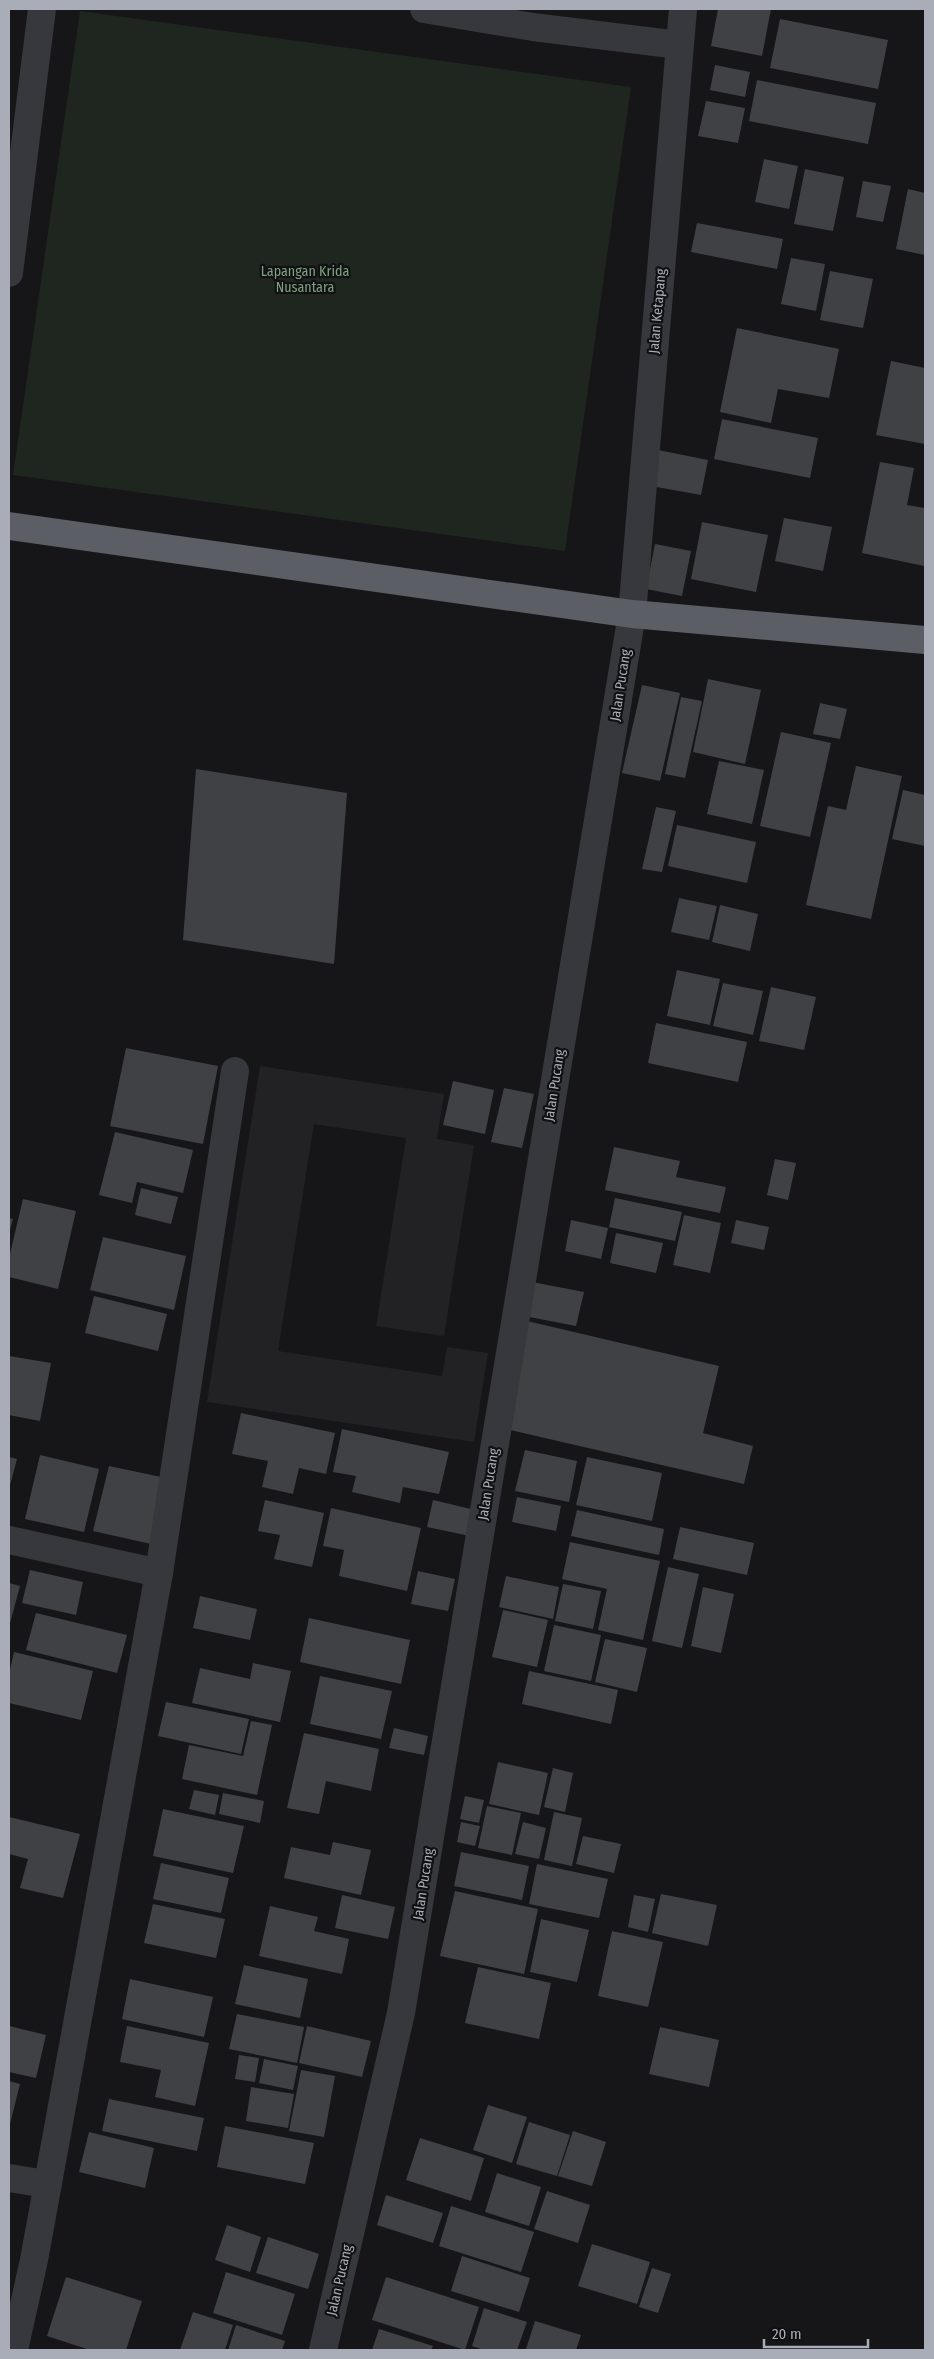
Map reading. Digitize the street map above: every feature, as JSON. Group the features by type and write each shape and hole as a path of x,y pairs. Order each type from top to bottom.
{"highway":[{"path":"9,526 632,614 925,640"}],"street":[{"path":"9,273 42,9"},
{"name":"Jalan Ketapang","path":"632,614 683,9"},
{"path":"434,10 533,26 679,45"},
{"name":"Jalan Pucang","path":"323,2350 401,2013 632,614"},
{"path":"14,2350 34,2260 46,2184 159,1573 235,1071"},
{"path":"9,1540 159,1573"},
{"path":"9,2178 46,2184"}],"shaded area":[{"path":"260,1066 444,1094 437,1139 474,1145 444,1336 376,1326 406,1138 314,1124 278,1351 442,1376 447,1347 488,1353 474,1442 207,1402"}],"green space":[{"name":"Lapangan Krida Nusantara","path":"80,11 631,87 565,551 13,475"}],"building":[{"path":"718,9 771,9 762,56 711,46"},
{"path":"780,19 888,40 878,89 770,68"},
{"path":"715,65 750,72 745,97 710,90"},
{"path":"757,80 876,103 868,144 749,121"},
{"path":"706,101 745,108 738,143 698,136"},
{"path":"764,159 798,166 789,209 755,202"},
{"path":"805,169 844,177 833,231 794,224"},
{"path":"863,181 891,186 883,222 856,217"},
{"path":"908,189 925,193 925,255 896,249"},
{"path":"697,223 783,239 777,269 691,252"},
{"path":"791,258 825,264 816,311 781,304"},
{"path":"830,271 873,279 863,328 820,320"},
{"path":"737,328 839,349 829,398 778,389 771,423 720,412"},
{"path":"891,361 925,368 925,444 876,435"},
{"path":"722,419 818,438 810,478 714,459"},
{"path":"658,450 708,460 701,495 651,486"},
{"path":"880,462 914,468 907,505 925,508 924,566 862,553"},
{"path":"784,518 832,527 823,571 775,561"},
{"path":"702,522 768,535 756,592 691,579"},
{"path":"655,544 691,551 682,596 646,589"},
{"path":"708,679 761,690 745,764 693,752"},
{"path":"642,685 680,693 660,781 622,773"},
{"path":"681,697 702,701 685,778 665,774"},
{"path":"820,703 847,709 840,739 813,734"},
{"path":"781,732 831,743 810,837 760,826"},
{"path":"719,761 764,770 752,824 707,814"},
{"path":"856,766 902,776 871,919 806,905 828,806 846,810"},
{"path":"196,769 347,793 334,964 183,940"},
{"path":"903,790 925,795 925,846 892,839"},
{"path":"656,807 676,811 662,872 642,869"},
{"path":"677,825 756,842 747,883 668,866"},
{"path":"679,898 717,906 709,940 671,932"},
{"path":"720,905 758,914 750,951 712,942"},
{"path":"677,970 720,979 710,1025 667,1016"},
{"path":"723,983 763,991 753,1035 713,1026"},
{"path":"771,987 816,997 804,1050 759,1041"},
{"path":"656,1023 747,1042 738,1082 648,1063"},
{"path":"126,1048 218,1066 203,1144 110,1126"},
{"path":"453,1081 494,1090 485,1134 443,1125"},
{"path":"504,1088 534,1094 522,1148 491,1142"},
{"path":"115,1132 193,1150 183,1193 137,1182 132,1203 99,1195"},
{"path":"614,1147 680,1161 676,1177 726,1187 720,1213 605,1190"},
{"path":"775,1159 796,1163 788,1200 767,1195"},
{"path":"141,1188 178,1197 171,1224 135,1215"},
{"path":"615,1198 682,1212 675,1241 609,1227"},
{"path":"23,1199 76,1211 58,1289 9,1277 9,1258"},
{"path":"684,1215 721,1223 710,1273 673,1265"},
{"path":"9,1218 13,1219 9,1233"},
{"path":"571,1220 608,1228 601,1259 565,1251"},
{"path":"736,1220 769,1227 764,1250 731,1243"},
{"path":"616,1233 663,1243 656,1273 610,1263"},
{"path":"103,1237 186,1256 174,1310 90,1290"},
{"path":"532,1282 584,1292 576,1326 524,1316"},
{"path":"94,1296 167,1314 158,1351 85,1333"},
{"path":"527,1321 719,1366 703,1433 753,1446 744,1484 502,1428"},
{"path":"9,1356 51,1363 40,1421 9,1415"},
{"path":"241,1413 335,1433 326,1474 299,1468 293,1494 262,1487 268,1461 232,1454"},
{"path":"342,1429 449,1452 439,1494 403,1487 400,1503 352,1492 356,1476 333,1472"},
{"path":"525,1450 577,1461 569,1502 515,1491"},
{"path":"40,1455 99,1469 84,1532 25,1519"},
{"path":"9,1457 17,1459 9,1489"},
{"path":"587,1457 662,1473 652,1521 576,1505"},
{"path":"109,1466 166,1478 151,1544 93,1531"},
{"path":"517,1497 561,1506 556,1531 512,1522"},
{"path":"265,1500 324,1513 312,1567 274,1559 280,1535 258,1531"},
{"path":"433,1500 475,1510 470,1536 427,1527"},
{"path":"331,1508 421,1528 407,1591 339,1576 344,1550 323,1546"},
{"path":"577,1510 664,1529 659,1555 571,1536"},
{"path":"680,1527 754,1543 747,1575 673,1559"},
{"path":"570,1542 660,1561 643,1640 598,1630 607,1589 562,1579"},
{"path":"668,1567 699,1574 682,1648 652,1641"},
{"path":"30,1570 83,1582 76,1615 22,1603"},
{"path":"418,1571 455,1579 448,1611 411,1604"},
{"path":"506,1576 559,1587 553,1619 499,1607"},
{"path":"9,1583 20,1586 9,1627"},
{"path":"563,1584 601,1591 593,1629 555,1621"},
{"path":"703,1587 734,1594 721,1653 691,1646"},
{"path":"200,1596 257,1609 250,1640 193,1628"},
{"path":"503,1610 548,1620 537,1667 492,1657"},
{"path":"36,1613 127,1635 117,1673 26,1650"},
{"path":"309,1618 410,1640 401,1684 300,1662"},
{"path":"554,1625 601,1635 591,1681 544,1671"},
{"path":"605,1639 647,1648 637,1692 595,1682"},
{"path":"14,1652 93,1671 81,1720 9,1703 9,1674"},
{"path":"253,1663 291,1671 280,1722 192,1703 200,1668 250,1679"},
{"path":"529,1671 618,1690 611,1724 522,1704"},
{"path":"320,1676 392,1691 381,1739 310,1724"},
{"path":"166,1702 249,1719 241,1754 158,1736"},
{"path":"251,1721 272,1725 257,1795 182,1779 189,1745 243,1756"},
{"path":"394,1728 428,1736 424,1755 389,1748"},
{"path":"304,1733 379,1749 371,1791 326,1781 319,1814 287,1808"},
{"path":"498,1762 548,1773 539,1815 489,1804"},
{"path":"553,1768 573,1773 565,1812 544,1807"},
{"path":"194,1790 219,1795 215,1815 189,1809"},
{"path":"223,1793 264,1801 260,1823 219,1814"},
{"path":"465,1796 484,1800 479,1823 460,1819"},
{"path":"487,1806 521,1813 512,1855 478,1848"},
{"path":"163,1809 244,1826 233,1873 153,1856"},
{"path":"554,1812 582,1818 572,1866 544,1860"},
{"path":"9,1817 80,1834 63,1898 20,1888 28,1859 9,1854"},
{"path":"461,1822 480,1826 475,1846 457,1842"},
{"path":"523,1822 546,1828 539,1859 515,1854"},
{"path":"583,1836 621,1844 614,1873 576,1864"},
{"path":"333,1842 371,1850 361,1895 284,1878 291,1847 330,1855"},
{"path":"461,1852 529,1866 522,1900 454,1886"},
{"path":"161,1863 229,1878 221,1913 153,1899"},
{"path":"537,1864 608,1879 599,1918 529,1904"},
{"path":"455,1891 538,1909 524,1974 440,1956"},
{"path":"661,1894 717,1905 708,1946 652,1933"},
{"path":"342,1895 395,1907 388,1939 335,1928"},
{"path":"634,1895 655,1899 648,1932 628,1927"},
{"path":"153,1904 225,1919 216,1958 144,1943"},
{"path":"270,1906 318,1917 314,1931 349,1939 342,1974 259,1956"},
{"path":"541,1919 589,1930 577,1982 530,1972"},
{"path":"612,1931 663,1942 648,2007 598,1996"},
{"path":"244,1965 308,1979 300,2018 235,2004"},
{"path":"478,1967 551,1983 539,2039 465,2023"},
{"path":"130,1979 213,1997 204,2037 122,2019"},
{"path":"237,2014 304,2027 297,2063 229,2049"},
{"path":"9,2026 46,2035 36,2078 9,2072"},
{"path":"127,2026 209,2043 195,2106 155,2097 161,2070 120,2062"},
{"path":"307,2026 371,2041 362,2077 299,2063"},
{"path":"660,2027 719,2040 709,2087 649,2074"},
{"path":"239,2055 259,2058 255,2082 235,2079"},
{"path":"264,2059 298,2066 293,2090 259,2083"},
{"path":"301,2070 335,2076 324,2137 289,2131"},
{"path":"9,2081 20,2084 9,2128"},
{"path":"251,2087 294,2094 288,2128 246,2121"},
{"path":"109,2099 204,2118 197,2151 102,2131"},
{"path":"488,2105 527,2117 512,2163 473,2150"},
{"path":"529,2122 570,2135 557,2176 516,2164"},
{"path":"225,2126 314,2143 305,2184 217,2167"},
{"path":"573,2131 606,2142 592,2186 558,2176"},
{"path":"89,2132 154,2148 145,2188 79,2172"},
{"path":"420,2138 484,2158 471,2201 406,2180"},
{"path":"497,2173 541,2187 529,2226 485,2212"},
{"path":"547,2191 590,2205 578,2243 534,2229"},
{"path":"386,2195 443,2213 433,2243 377,2225"},
{"path":"451,2206 534,2232 521,2272 439,2246"},
{"path":"227,2225 261,2237 250,2272 215,2260"},
{"path":"268,2237 319,2254 308,2289 256,2273"},
{"path":"592,2244 650,2262 637,2304 578,2286"},
{"path":"462,2256 530,2278 519,2312 451,2291"},
{"path":"652,2268 671,2274 658,2313 639,2307"},
{"path":"226,2272 295,2294 282,2335 213,2313"},
{"path":"66,2277 142,2301 126,2350 90,2350 47,2336"},
{"path":"386,2277 479,2307 465,2350 372,2320"},
{"path":"484,2308 527,2322 517,2350 484,2350 472,2346"},
{"path":"193,2312 233,2325 225,2350 180,2350"},
{"path":"535,2321 581,2335 576,2350 526,2349"},
{"path":"236,2325 285,2341 282,2350 228,2350"},
{"path":"379,2329 433,2346 431,2350 372,2350"}]}
